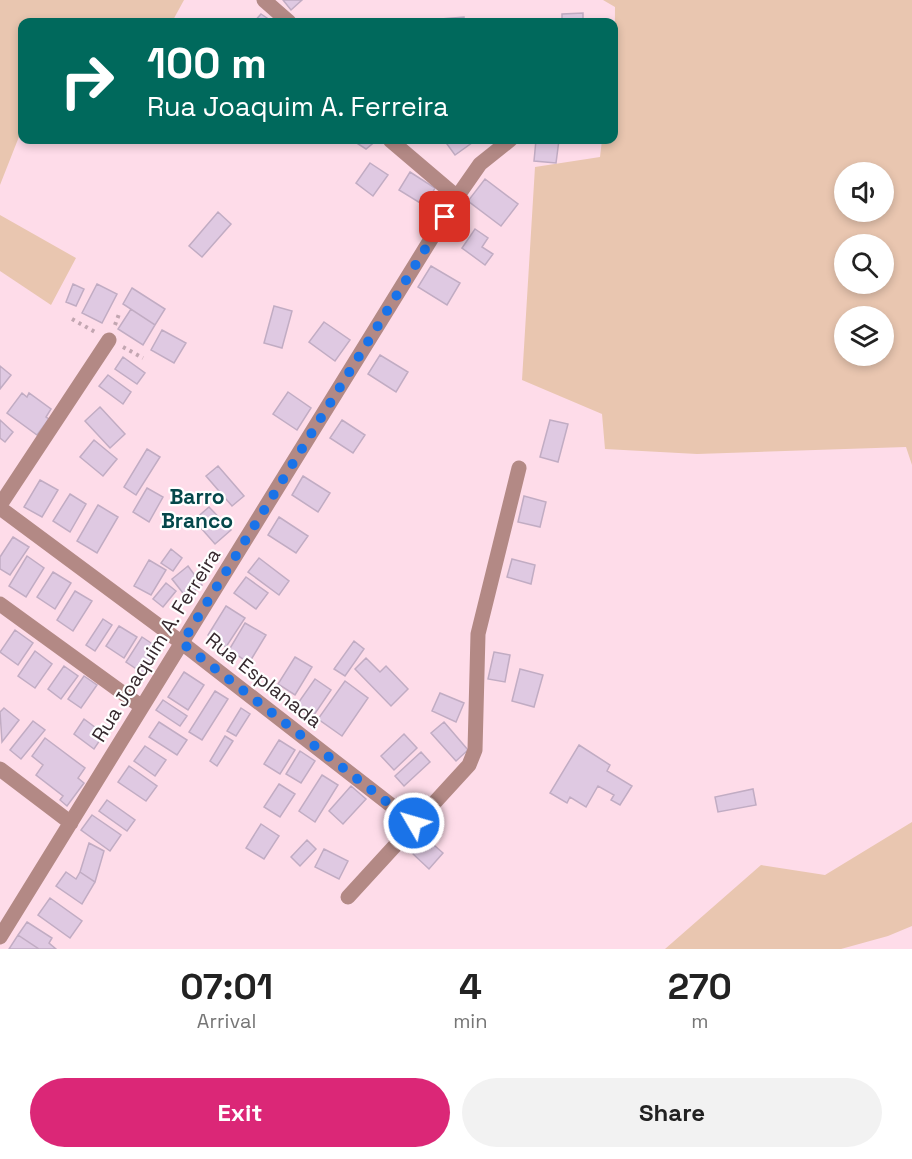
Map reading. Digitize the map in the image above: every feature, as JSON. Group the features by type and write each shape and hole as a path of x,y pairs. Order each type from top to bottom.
{"street":[{"path":"264,0 284,18"},
{"path":"395,144 457,197"},
{"name":"Rua Joaquim A. Ferreira","path":"0,937 457,197 480,164 505,144"},
{"path":"0,507 109,340"},
{"path":"348,897 469,765 475,750 478,634 519,468"},
{"name":"Rua Esplanada","path":"0,507 182,643 414,823"},
{"path":"0,604 142,707"},
{"path":"0,769 71,823"}],"path":[{"path":"72,319 143,358"}],"shaded area":[{"path":"0,0 184,0 174,18 18,18 18,139 0,185"},
{"path":"603,0 912,0 912,465 906,447 697,454 605,449 602,414 522,380 535,167 600,157 602,144 618,144 618,18 615,18 615,7"},
{"path":"0,215 76,258 51,305 0,271"},
{"path":"912,822 912,926 888,936 841,949 665,949 761,865 825,875"}],"building":[{"path":"283,0 302,0 291,10"},
{"path":"583,13 583,18 562,18 562,14"},
{"path":"358,144 372,144 366,149"},
{"path":"447,144 470,144 455,155"},
{"path":"536,144 558,144 556,163 534,161"},
{"path":"370,163 388,175 373,196 356,183"},
{"path":"410,172 435,188 425,206 399,190"},
{"path":"485,179 518,204 501,226 468,201"},
{"path":"218,212 231,224 202,257 189,246"},
{"path":"475,229 488,238 482,247 493,254 485,265 462,248"},
{"path":"431,266 460,283 447,305 418,287"},
{"path":"73,284 84,289 76,306 66,302"},
{"path":"97,284 117,294 102,323 82,313"},
{"path":"132,288 165,309 155,325 123,304"},
{"path":"274,306 292,311 282,348 264,343"},
{"path":"131,309 155,325 143,345 118,329"},
{"path":"324,322 350,340 335,361 309,342"},
{"path":"162,330 186,343 174,363 151,350"},
{"path":"380,355 408,372 396,392 368,374"},
{"path":"123,357 145,373 137,384 115,369"},
{"path":"0,366 11,375 0,389"},
{"path":"108,375 131,392 123,404 99,386"},
{"path":"288,392 311,408 297,430 273,414"},
{"path":"22,393 27,397 29,393 51,409 46,417 49,419 37,435 7,413"},
{"path":"100,407 125,434 110,448 85,421"},
{"path":"0,420 13,432 5,442 0,438"},
{"path":"342,420 365,435 353,453 330,438"},
{"path":"550,420 568,424 558,462 540,457"},
{"path":"94,440 117,459 103,476 80,457"},
{"path":"147,449 160,457 136,495 124,487"},
{"path":"218,466 244,496 232,506 206,476"},
{"path":"303,476 330,493 318,512 292,495"},
{"path":"40,480 58,490 42,517 24,507"},
{"path":"147,488 163,497 149,522 133,512"},
{"path":"70,494 86,504 70,532 53,521"},
{"path":"524,496 546,502 540,527 518,522"},
{"path":"98,505 118,517 97,553 77,541"},
{"path":"209,507 231,530 215,544 194,520"},
{"path":"279,517 308,536 296,553 268,535"},
{"path":"13,537 29,547 10,575 0,569 0,557"},
{"path":"171,549 182,558 173,571 161,563"},
{"path":"27,556 44,568 26,597 9,586"},
{"path":"259,558 289,581 279,595 248,572"},
{"path":"512,559 535,565 531,584 507,577"},
{"path":"149,560 166,570 151,595 134,586"},
{"path":"188,566 202,585 186,597 172,579"},
{"path":"53,572 71,583 55,609 37,597"},
{"path":"246,577 268,593 256,609 234,593"},
{"path":"166,583 176,591 163,607 153,599"},
{"path":"75,591 92,601 73,631 57,620"},
{"path":"226,606 245,618 226,647 208,635"},
{"path":"103,619 112,625 95,651 86,645"},
{"path":"245,623 266,635 249,663 229,650"},
{"path":"119,626 137,637 124,658 106,646"},
{"path":"15,630 33,643 18,665 0,652"},
{"path":"142,637 160,649 144,674 126,662"},
{"path":"354,641 364,649 345,676 334,669"},
{"path":"35,651 52,664 35,688 18,676"},
{"path":"494,652 510,655 505,682 488,679"},
{"path":"295,657 312,667 295,695 278,684"},
{"path":"366,658 380,672 386,666 408,689 391,706 355,669"},
{"path":"64,666 78,676 61,699 48,689"},
{"path":"520,669 543,675 534,707 512,701"},
{"path":"184,672 204,685 188,710 168,697"},
{"path":"84,676 97,685 81,708 68,699"},
{"path":"315,679 331,690 312,718 296,706"},
{"path":"345,681 368,698 342,736 318,719"},
{"path":"215,691 228,699 202,740 189,732"},
{"path":"440,693 464,703 456,722 432,711"},
{"path":"163,700 187,716 180,726 156,710"},
{"path":"4,708 19,720 2,742 0,712"},
{"path":"241,708 250,714 236,736 227,731"},
{"path":"84,719 104,734 94,749 74,734"},
{"path":"33,721 45,730 21,759 10,750"},
{"path":"159,722 187,740 177,755 149,737"},
{"path":"444,722 468,750 456,761 431,733"},
{"path":"404,734 417,748 394,770 381,756"},
{"path":"225,736 233,741 217,766 210,761"},
{"path":"45,738 85,768 78,778 84,783 67,806 60,800 63,796 36,775 43,765 32,756"},
{"path":"279,740 295,750 280,774 264,764"},
{"path":"579,745 610,765 607,771 632,786 620,805 611,800 614,795 598,786 586,807 570,797 567,803 550,793"},
{"path":"145,746 166,760 155,776 134,761"},
{"path":"300,751 315,761 301,783 286,774"},
{"path":"421,752 430,762 404,786 395,776"},
{"path":"129,766 157,786 146,801 118,782"},
{"path":"322,775 338,785 315,822 299,811"},
{"path":"279,784 295,794 280,817 264,807"},
{"path":"351,786 366,799 343,824 329,811"},
{"path":"753,789 756,805 718,812 715,797"},
{"path":"107,800 135,820 127,831 99,811"},
{"path":"92,815 121,835 110,851 81,830"},
{"path":"261,824 279,836 264,859 246,848"},
{"path":"426,838 443,853 429,869 412,853"},
{"path":"307,840 316,849 300,866 291,857"},
{"path":"89,843 104,851 95,882 80,872"},
{"path":"324,849 348,861 339,879 315,867"},
{"path":"66,872 76,879 80,872 95,882 82,904 56,886"},
{"path":"50,898 82,921 70,938 38,915"},
{"path":"27,922 52,938 49,943 56,949 39,949 18,935"},
{"path":"18,935 39,949 9,949"}],"district":[{"name":"Barro Branco","path":"197,508"}],"route":[{"path":"414,823 182,643 445,217"}]}
